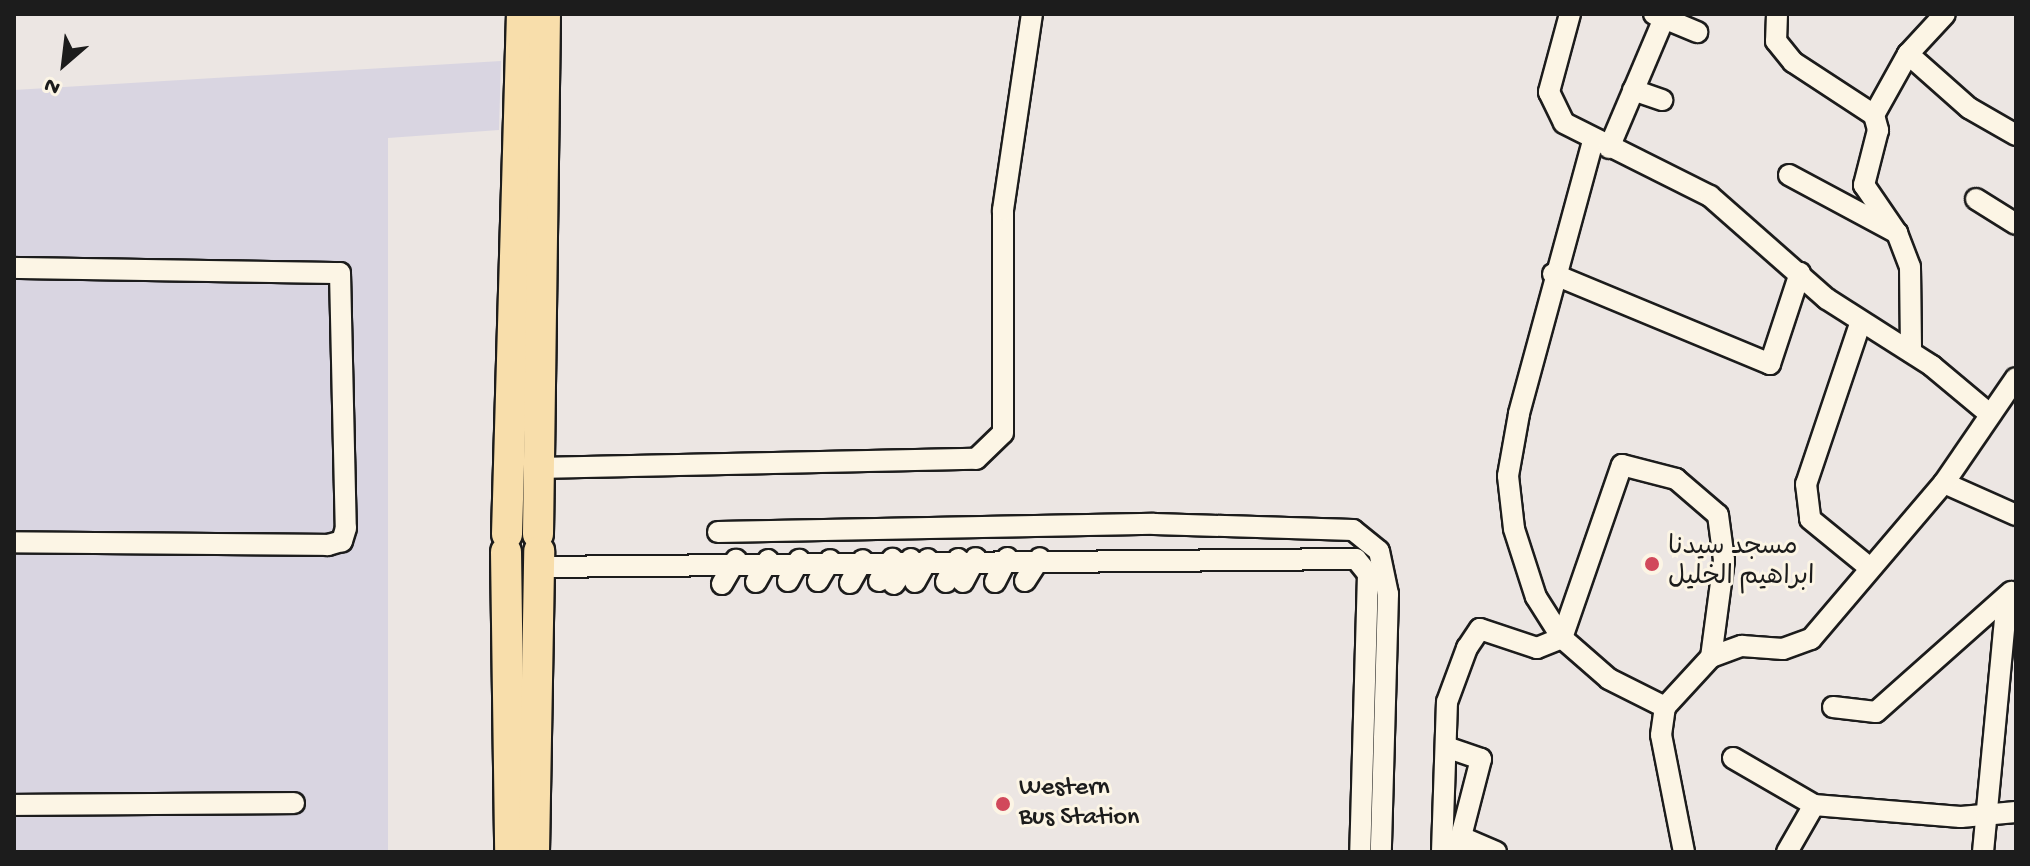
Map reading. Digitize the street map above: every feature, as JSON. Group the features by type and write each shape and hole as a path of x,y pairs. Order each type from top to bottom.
{"highway":[{"path":"510,852 507,543 522,14"},
{"path":"534,852 535,468 545,14"},
{"path":"507,543 521,562 537,551"}],"street":[{"path":"535,468 976,459 1003,433 1003,210 1032,14"},
{"path":"1570,14 1549,92 1564,123 1601,145 1710,196 1860,324 1911,352 1987,412"},
{"path":"1792,14 1776,21 1776,41 1793,62 1874,115 1878,130 1864,185 1897,233 1910,267 1911,352"},
{"path":"1874,115 1908,54 1945,14"},
{"path":"1665,707 1609,679 1562,638 1536,597 1514,529 1508,476 1553,274 1601,145 1633,90 1662,15 1697,32"},
{"path":"1908,54 1969,108 2016,135"},
{"path":"1633,90 1662,100"},
{"path":"1789,175 1897,233"},
{"path":"1976,199 2016,224"},
{"path":"14,268 340,273 346,496 342,541 328,545 14,542"},
{"path":"1553,274 1770,364 1800,273"},
{"path":"1860,324 1806,484 1810,519 1870,568"},
{"path":"1684,852 1661,735 1665,707 1711,657 1742,646 1799,646 1944,483 1987,412 2016,378"},
{"path":"1442,852 1447,702 1480,629 1537,648 1562,638 1622,465 1676,479 1718,515 1724,560 1711,657"},
{"path":"1944,483 2016,515"},
{"path":"718,532 1154,524 1353,530 1379,551 1388,594 1381,852"},
{"path":"537,551 880,570 1363,563 1360,852"},
{"path":"1833,707 1876,712 2011,592"},
{"path":"1983,852 2011,592"},
{"path":"1446,747 1481,759 1459,844 1496,852"},
{"path":"1733,758 1814,805 1987,814 2016,812"},
{"path":"14,805 294,803"},
{"path":"1787,852 1814,805"}],"shaded area":[{"path":"501,61 499,130 388,138 388,852 14,852 14,90"}],"place":[{"name":"مسجد سيدنا ابراهيم الخليل","path":"1652,564"},
{"name":"Western Bus Station","path":"1003,804"}]}
